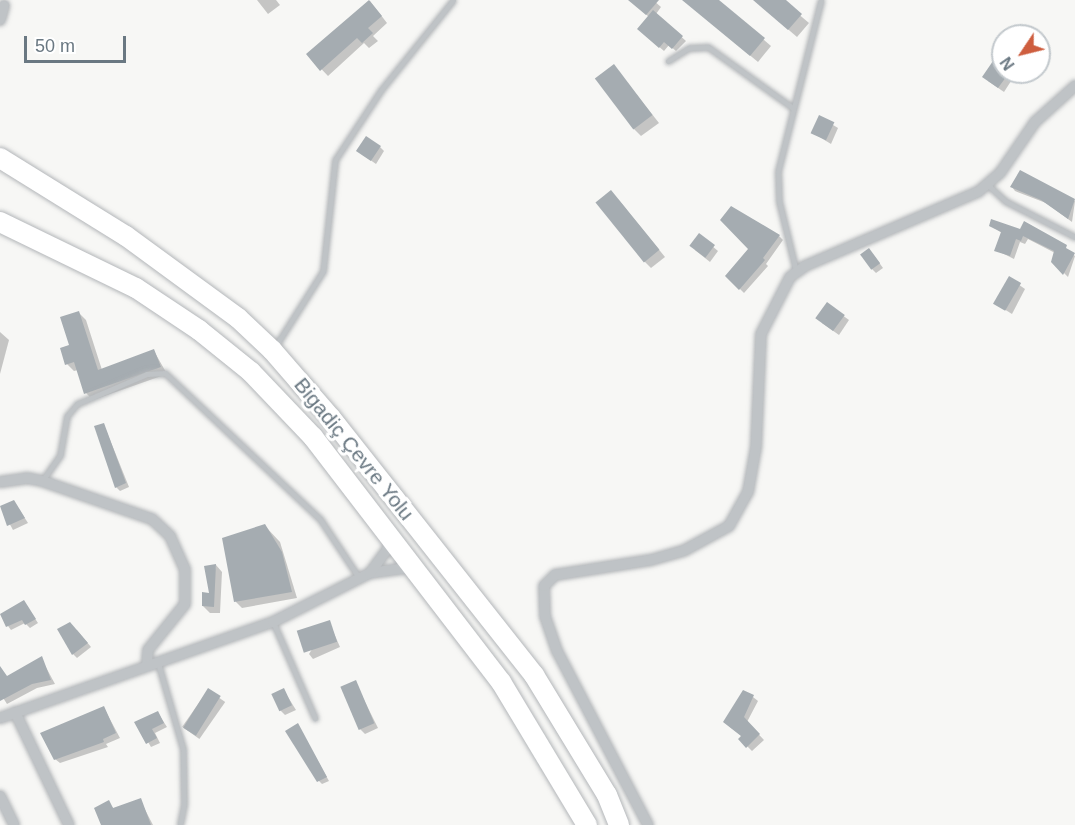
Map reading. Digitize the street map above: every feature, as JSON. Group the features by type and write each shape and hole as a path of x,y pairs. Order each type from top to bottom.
{"highway":[{"name":"Bigadiç Çevre Yolu","path":"0,158 126,236 238,318 272,351 331,418 534,675 607,795 619,825"},
{"name":"Bigadiç Çevre Yolu","path":"0,222 136,288 199,330 251,372 313,437 501,682 587,825"}],"street":[{"path":"0,20 4,5"},
{"path":"648,825 556,651 542,594 555,575 651,560 685,550 715,536 738,515 748,492 759,428 761,334 785,284 796,271 966,199 988,185 1035,122 1075,86"},
{"path":"0,482 27,478 42,481 152,519 177,546 185,569 185,604 148,650 152,662"},
{"path":"364,575 394,540"},
{"path":"0,718 152,662 273,622 364,575 415,567"},
{"path":"15,712 69,825"},
{"path":"0,796 14,825"}],"lane":[{"path":"272,351 323,271 335,160 381,90 453,0"},
{"path":"796,271 778,187 779,158 821,0"},
{"path":"668,62 689,48 708,47 793,108"},
{"path":"988,185 1005,201 1075,237"},
{"path":"42,481 60,455 67,416 77,404 147,374 165,373 320,519 364,575"},
{"path":"273,622 315,718"},
{"path":"152,662 183,749 184,804 180,825"}],"building":[{"path":"369,0 382,16 368,28 373,33 362,43 357,38 320,71 306,54"},
{"path":"628,0 659,0 646,15"},
{"path":"682,0 719,0 765,38 750,56"},
{"path":"753,0 786,0 802,14 788,30"},
{"path":"653,10 683,36 672,49 664,42 659,48 637,29"},
{"path":"614,64 653,115 633,130 595,78"},
{"path":"991,64 991,83 982,77"},
{"path":"819,115 834,122 826,140 811,133"},
{"path":"366,136 381,146 371,161 356,151"},
{"path":"1020,170 1075,199 1068,219 1041,200 1010,187"},
{"path":"611,190 659,250 644,262 595,203"},
{"path":"731,206 780,235 763,258 765,260 739,290 725,276 748,249 720,220"},
{"path":"991,219 1020,229 1024,221 1067,245 1066,248 1075,253 1063,275 1051,262 1054,251 1023,236 1021,241 1016,239 1010,256 994,251 1001,232 989,226"},
{"path":"699,233 715,245 705,258 689,246"},
{"path":"869,248 880,263 871,270 860,254"},
{"path":"1009,276 1021,283 1005,311 993,304"},
{"path":"827,302 845,315 833,331 815,318"},
{"path":"79,311 98,370 154,349 161,367 84,394 74,362 65,365 60,348 69,345 60,317"},
{"path":"104,423 126,483 115,488 94,426"},
{"path":"14,500 25,518 7,526 0,506"},
{"path":"265,524 282,552 292,592 234,602 222,538"},
{"path":"216,564 214,607 202,606 202,592 209,593 204,566"},
{"path":"24,600 36,619 25,625 22,620 6,627 0,614"},
{"path":"330,620 337,642 304,653 297,631"},
{"path":"70,622 88,643 72,655 57,629"},
{"path":"42,656 51,680 32,684 0,701 0,666 7,676"},
{"path":"356,680 374,723 359,730 340,687"},
{"path":"208,688 221,696 196,736 183,728"},
{"path":"284,688 292,705 279,711 271,694"},
{"path":"743,690 754,695 744,717 760,734 746,748 738,739 741,736 723,722"},
{"path":"104,706 116,733 103,739 104,742 54,760 40,733"},
{"path":"158,711 164,723 152,729 157,738 146,744 134,722"},
{"path":"298,723 327,777 317,782 285,731"},
{"path":"141,798 151,825 101,825 94,808 109,800 113,808"}]}
